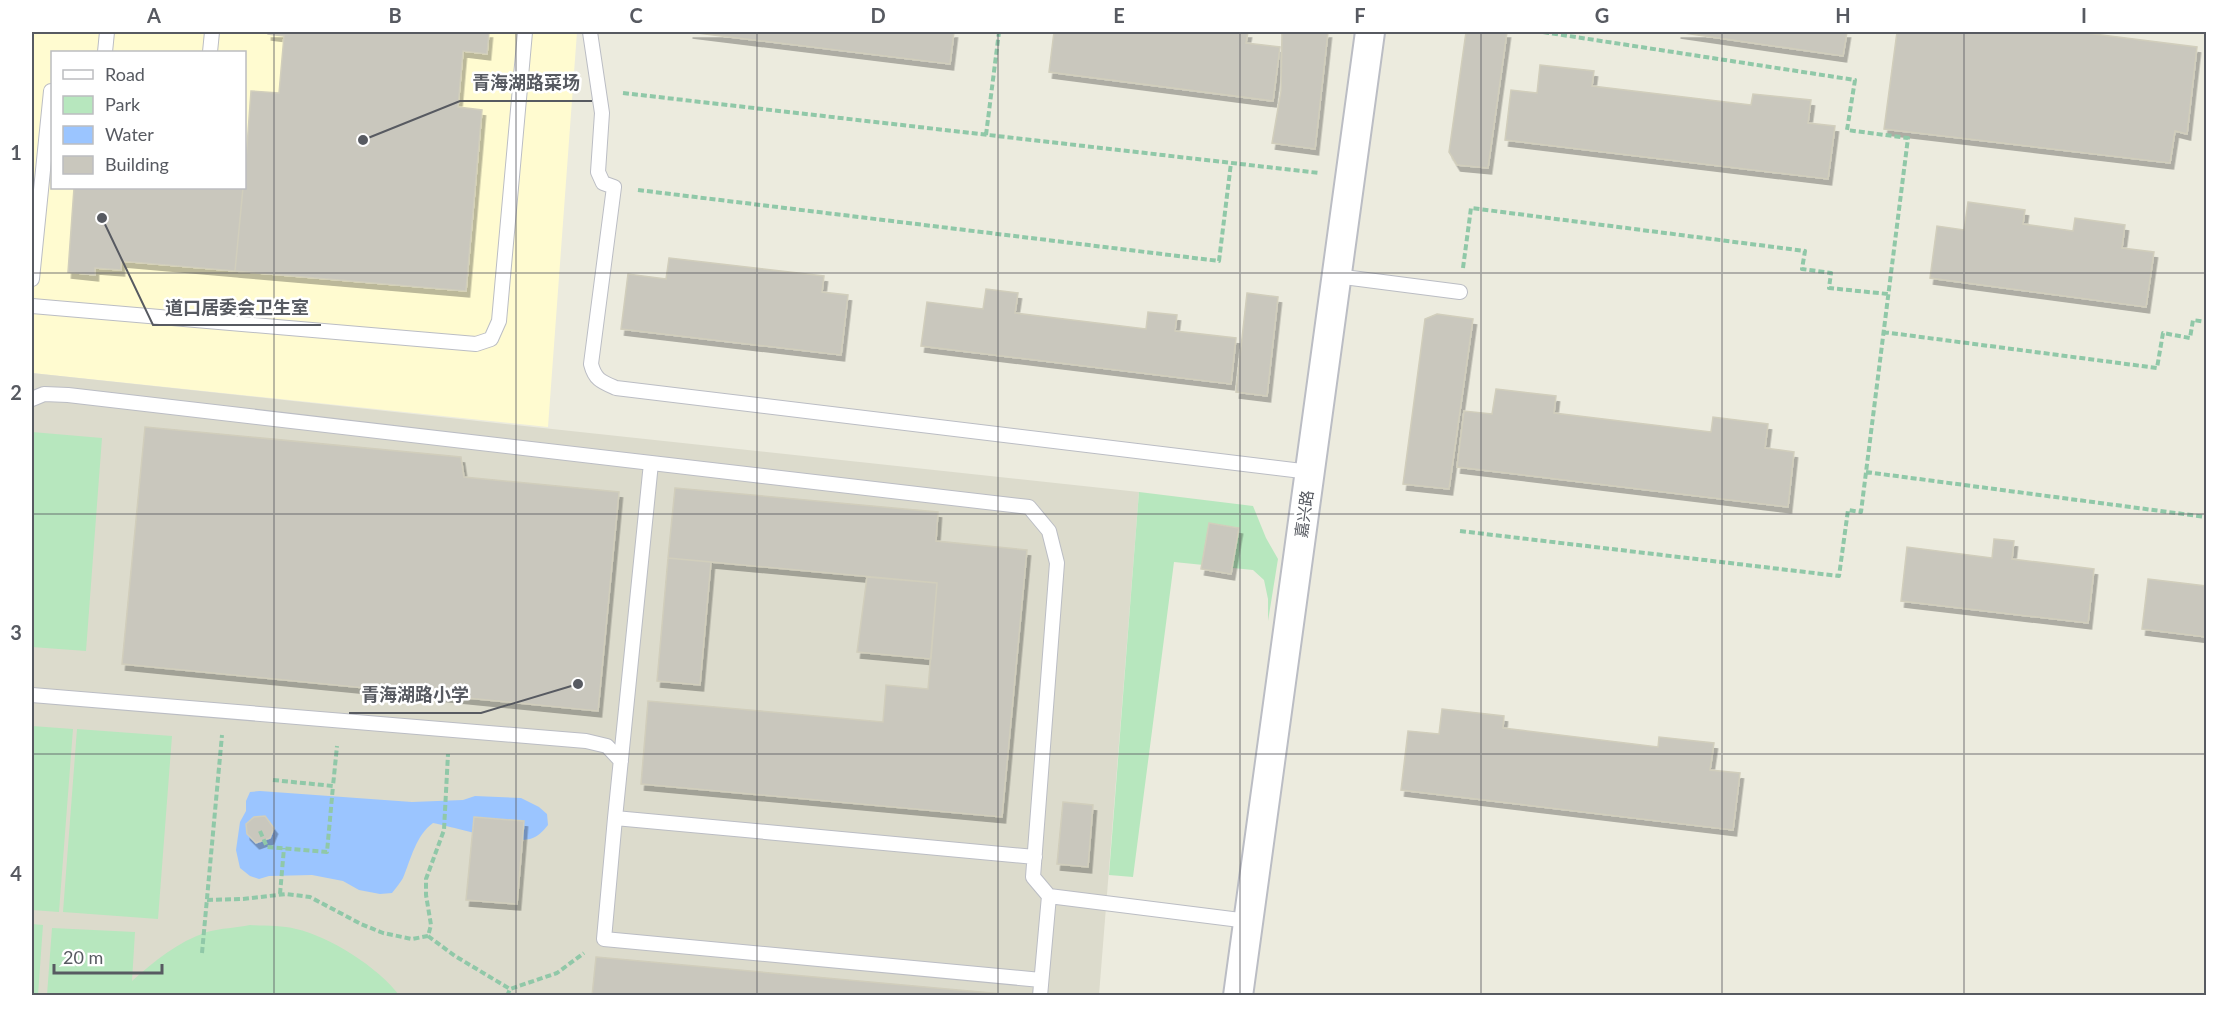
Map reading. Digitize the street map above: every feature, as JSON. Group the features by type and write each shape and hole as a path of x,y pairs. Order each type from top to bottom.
{"street":[{"name":"嘉兴路","path":"1238,996 1370,32"}],"lane":[{"path":"105,51 107,32"},
{"path":"210,51 212,32"},
{"path":"32,306 476,344 491,339 499,321 525,32"},
{"path":"590,32 602,113 598,172 603,183 614,187 591,364 594,374 602,381 616,388 1310,472"},
{"path":"32,279 51,91"},
{"path":"1336,276 1460,292"},
{"path":"32,399 44,394 68,394 1029,507 1049,531 1057,563 1033,877 1049,896 1248,921"},
{"path":"651,463 604,939 1041,980"},
{"path":"32,695 586,741 607,746 621,761"},
{"path":"615,818 1035,857"},
{"path":"1040,996 1049,896"}],"path":[{"path":"986,135 999,32"},
{"path":"1460,531 1839,576 1848,510 1861,512 1908,138 1847,130 1855,80 1543,32"},
{"path":"599,91 1350,177"},
{"path":"614,187 1219,261 1231,163"},
{"path":"1460,292 1472,208 1805,251 1802,269 1831,273 1829,288 1888,294"},
{"path":"1884,332 2157,368 2163,333 2190,338 2193,320 2206,322"},
{"path":"1866,472 2206,517"},
{"path":"202,953 224,711"},
{"path":"260,831 267,847 327,852 340,721"},
{"path":"273,780 333,786"},
{"path":"428,936 431,925 426,879 444,830 447,780"},
{"path":"280,894 284,848"},
{"path":"207,900 243,899 280,894 310,897 383,933 412,939 428,936 455,956 510,989"},
{"path":"507,996 510,989 557,973 604,939"}],"shaded area":[{"path":"32,32 577,32 548,427 32,373"},
{"path":"32,373 1139,492 1099,995 32,996"}],"green space":[{"path":"32,432 102,438 86,651 32,647"},
{"path":"1139,492 1253,506 1266,538 1278,559 1268,621 1268,599 1264,580 1253,570 1174,562 1133,877 1109,875"},
{"path":"32,726 73,729 59,912 32,910"},
{"path":"77,729 172,736 158,919 63,912"},
{"path":"32,924 43,925 38,995 32,995"},
{"path":"250,925 291,928 323,938 366,964 399,995 47,995 52,928 135,932 132,981 167,953 196,936"}],"water":[{"path":"250,792 412,802 463,800 475,796 521,798 547,814 548,825 535,837 520,840 495,837 433,823 418,841 398,886 392,893 380,894 359,890 343,881 312,875 269,876 259,879 250,876 240,868 236,850 240,822 246,811 246,801"}],"building":[{"path":"268,32 489,32 487,54 463,51 458,107 482,110 466,291 235,271 243,189 246,189 251,91 279,93 284,36 268,34"},
{"path":"689,32 954,32 950,64"},
{"path":"1054,32 1248,32 1246,43 1280,47 1273,101 1049,72"},
{"path":"1282,32 1328,32 1315,149 1272,143 1281,91"},
{"path":"1466,32 1507,32 1488,168 1457,165 1449,152"},
{"path":"1677,32 1847,32 1843,56"},
{"path":"1897,32 2078,32 2197,47 2187,134 2175,131 2170,163 1884,129"},
{"path":"1540,65 1594,71 1592,86 1751,105 1753,94 1811,100 1808,123 1835,126 1828,179 1505,140 1511,90 1537,93"},
{"path":"74,189 243,189 235,271 121,261 121,270 95,268 95,275 68,272"},
{"path":"1968,202 2025,210 2023,224 2073,231 2075,218 2125,225 2122,248 2154,252 2146,307 1930,278 1937,226 1964,230"},
{"path":"669,258 824,276 822,292 848,295 841,355 621,329 628,274 666,279"},
{"path":"986,289 1018,293 1015,313 1146,329 1148,312 1177,315 1175,331 1236,338 1231,384 921,346 927,302 983,309"},
{"path":"1247,293 1278,297 1267,396 1236,392"},
{"path":"1437,314 1473,319 1449,489 1403,484 1425,319"},
{"path":"1496,389 1556,396 1554,413 1711,432 1713,417 1768,424 1765,448 1794,452 1788,507 1457,467 1464,411 1492,414"},
{"path":"145,427 461,457 464,477 619,492 598,711 122,664"},
{"path":"675,488 938,512 936,541 1027,550 1002,817 641,784 648,701 883,722 886,685 928,689 937,583 668,558"},
{"path":"1209,523 1239,528 1231,574 1201,569"},
{"path":"1994,539 2014,541 2012,559 2094,569 2088,623 1901,601 1907,547 1992,558"},
{"path":"668,558 711,562 700,685 657,681"},
{"path":"867,577 937,583 931,659 857,652"},
{"path":"2148,579 2206,586 2206,637 2142,629"},
{"path":"1442,709 1504,716 1503,728 1658,747 1659,737 1714,743 1710,770 1740,773 1733,830 1401,790 1408,731 1439,734"},
{"path":"1063,802 1093,805 1088,867 1057,864"},
{"path":"265,816 274,828 270,838 256,843 247,834 246,824 254,817"},
{"path":"474,817 524,821 517,904 466,900"},
{"path":"596,957 1014,995 592,996"}],"place":[{"name":"青海湖路菜场","path":"363,140"},
{"name":"道口居委会卫生室","path":"102,218"},
{"name":"青海湖路小学","path":"578,684"}]}
